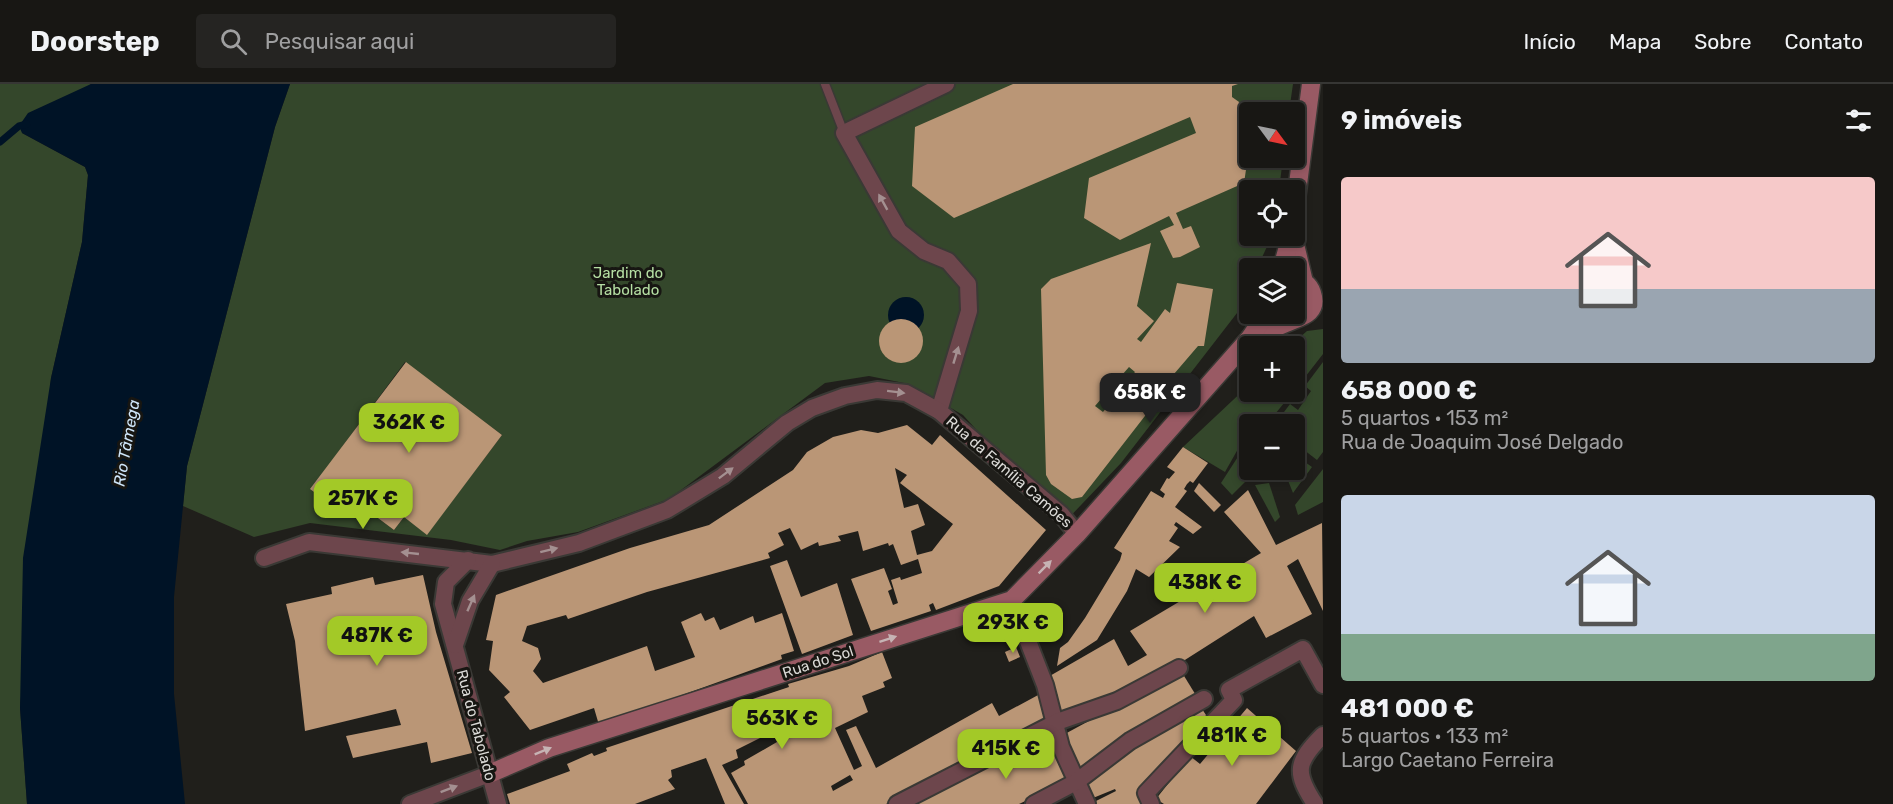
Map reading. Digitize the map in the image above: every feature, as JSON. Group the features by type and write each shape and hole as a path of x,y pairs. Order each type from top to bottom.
{"street":[{"path":"939,411 969,311 968,284 948,261 924,250 899,231 844,133 946,84"},
{"path":"1299,180 1311,84"},
{"path":"1295,246 1316,312"},
{"path":"1253,336 1271,324"},
{"path":"1087,804 1061,747 1057,722 1045,685 1012,600 1077,534 1239,350"},
{"name":"Rua da Família Camões","path":"492,564 579,543 667,510 723,476 787,423 812,408 845,396 877,390 906,393 939,411 1061,514 1077,534"},
{"path":"264,558 309,542 492,564 470,602 455,645"},
{"name":"Rua do Tabolado","path":"468,560 446,582 443,604 498,804"},
{"name":"Rua do Sol","path":"489,774 549,748 1012,600"},
{"path":"1148,798 1234,700 1229,690 1241,682 1303,649 1323,685"},
{"path":"897,804 1057,722 1117,701 1179,668"},
{"path":"1034,804 1076,782 1130,741 1204,699"},
{"path":"1315,804 1301,782 1304,755 1323,735"},
{"path":"410,804 489,774"}],"lane":[{"path":"825,84 844,133"}],"green space":[{"path":"0,84 91,84 22,133 85,167 88,175 82,242 51,378 20,708 27,804 0,804"},
{"name":"Jardim do Tabolado","path":"290,84 1293,84 1290,102 1239,102 1239,168 1282,168 1280,180 1239,180 1239,246 1267,246 1262,258 1239,258 1239,310 1121,463 1062,525 963,415 909,384 869,376 825,383 669,499 578,532 527,541 500,550 451,540 310,523 254,537 183,506 187,466 275,127","holes":["405,362 502,435 427,534 404,517 394,530 347,495 311,489"]},
{"path":"1323,329 1323,354 1305,377 1305,336 1301,336 1307,331"},
{"path":"1323,362 1323,452 1317,460 1305,451 1305,414 1282,414 1290,404 1298,410 1305,402 1311,391 1305,386"},
{"path":"1239,394 1239,402 1285,402 1275,414 1239,414 1239,448 1225,472 1183,447"},
{"path":"1239,455 1239,480 1247,480 1232,495 1221,483"},
{"path":"1305,462 1312,467 1305,477"},
{"path":"1323,469 1323,502 1298,515 1295,505"},
{"path":"1288,480 1302,480 1293,493"},
{"path":"1269,483 1280,517 1275,522 1255,485"}],"water":[{"name":"Rio Tâmega","path":"91,84 290,84 275,127 187,466 174,597 174,694 185,804 27,804 20,708 23,558 51,378 82,242 88,175 85,167 22,133 19,126 28,113"},
{"path":"906,297 918,303 924,315 918,327 906,333 894,327 888,315 894,303"}],"building":[{"path":"1013,84 1238,84 1232,86 1232,97 1239,102 1239,168 1246,168 1244,180 1239,180 1239,185 1176,213 1183,229 1191,226 1200,247 1173,258 1160,231 1174,225 1169,216 1120,240 1084,218 1089,178 1196,133 1190,117 954,218 912,186 915,127"},
{"path":"1151,243 1137,306 1154,321 1137,339 1141,342 1165,309 1170,313 1177,283 1213,289 1204,346 1198,346 1174,374 1176,376 1082,497 1072,499 1051,484 1046,475 1041,289 1051,279","holes":["1129,367 1135,372 1103,412 1095,406"]},
{"path":"901,319 916,326 923,341 916,356 901,363 886,356 879,341 886,326"},
{"path":"406,362 502,435 427,535 404,517 394,530 347,495 337,509 310,489"},
{"path":"907,425 932,445 940,435 1046,530 999,586 936,610 933,603 929,605 931,611 871,631 851,579 884,568 892,589 888,591 893,605 898,603 891,580 900,577 901,580 922,573 918,559 901,565 893,544 889,546 888,543 863,551 858,531 838,536 841,541 819,546 818,542 801,550 790,528 778,533 784,545 768,553 770,558 647,592 568,619 566,615 527,626 522,641 538,648 541,659 533,671 543,683 647,646 655,671 695,657 681,622 701,613 705,621 714,617 720,630 753,616 755,623 782,613 794,651 781,655 782,659 599,725 594,708 530,730 504,697 510,692 489,670 493,641 486,640 496,595 630,548 709,525 793,470 807,452 833,437 861,430 878,433","holes":["895,468 907,475 900,483 953,524 932,551 917,555 911,531 925,525 918,504 904,508"]},
{"path":"1183,447 1208,463 1193,483 1190,481 1187,484 1184,489 1187,491 1175,507 1202,527 1193,534 1176,522 1174,525 1178,528 1169,541 1180,547 1149,577 1136,569 1127,591 1097,640 1057,666 1060,648 1068,642 1085,618 1120,560 1122,553 1114,548 1151,491 1163,498 1165,494 1160,490 1167,478 1169,479 1175,472 1167,467"},
{"path":"1199,483 1221,505 1214,512 1194,491"},
{"path":"1248,490 1276,545 1322,523 1323,611 1298,559 1287,566 1312,614 1266,638 1254,616 1177,665 1058,719 1055,696 1058,696 1048,677 1114,639 1128,666 1147,655 1130,631 1261,553 1224,512"},
{"path":"787,560 801,597 837,583 853,635 802,654 770,566"},
{"path":"423,575 436,632 472,753 431,763 427,742 353,758 346,736 401,725 396,709 305,731 295,641 286,604 332,594 331,587 373,577 375,585"},
{"path":"1016,647 1020,657 1009,662 1005,652"},
{"path":"882,652 892,678 883,682 885,687 862,696 868,712 835,728 854,770 862,766 846,730 856,726 876,768 992,703 999,716 1040,694 1049,719 958,762 886,804 748,804 731,773 745,765 744,761 777,742 772,732 736,750 738,758 722,765 744,804 725,804 706,758 671,770 672,777 668,780 675,789 635,804 510,804 507,794 570,771 567,764 592,753 594,756 607,751 606,748 789,687 788,684 849,666","holes":["850,775 853,780 833,791 831,786"]},
{"path":"1181,671 1197,697 1081,772 1063,735"},
{"path":"1200,706 1210,721 1156,778 1139,788 1145,804 1095,804 1094,802 1116,791 1115,789 1093,798 1085,782 1137,742"},
{"path":"1247,708 1296,751 1256,804 1164,804 1156,799 1190,756 1200,764"},
{"path":"1049,739 1070,780 1019,804 908,804"}],"waterway":[{"path":"0,142 19,126 27,124"}]}
